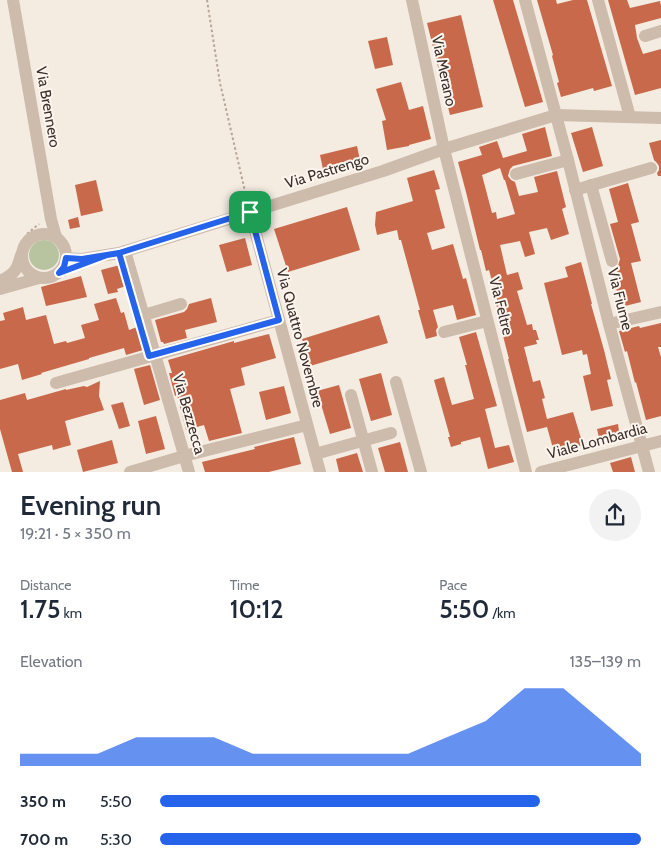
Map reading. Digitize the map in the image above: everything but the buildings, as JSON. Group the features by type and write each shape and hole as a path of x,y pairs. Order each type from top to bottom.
{"street":[{"name":"Via Brennero","path":"13,0 50,217 56,237"},
{"name":"Via Merano","path":"412,0 444,149"},
{"path":"525,0 556,115"},
{"path":"598,0 630,117"},
{"path":"645,36 661,31"},
{"name":"Via Pastrengo","path":"66,258 82,259 125,251 556,115 661,118"},
{"name":"Via Fiume","path":"556,115 649,472"},
{"name":"Via Feltre","path":"444,149 526,472"},
{"path":"516,174 568,160"},
{"path":"575,190 651,168"},
{"path":"591,185 612,260"},
{"name":"Via Quattro Novembre","path":"250,212 320,472"},
{"path":"0,282 8,278 18,268 20,251 50,217"},
{"path":"20,251 22,263 32,276 45,279 59,273 64,267 66,258 62,242 49,234 39,234 32,237"},
{"name":"Via Bezzecca","path":"125,251 189,472"},
{"name":"Via Pastrengo","path":"59,273 107,255"},
{"path":"0,289 39,278"},
{"path":"144,315 181,304"},
{"path":"609,324 661,312"},
{"path":"56,383 279,320"},
{"path":"444,332 488,321"},
{"path":"396,382 421,472"},
{"path":"351,395 372,472"},
{"path":"130,472 184,456 307,425"},
{"path":"315,454 390,433"},
{"name":"Viale Lombardia","path":"541,472 661,441"}],"path":[{"path":"207,0 220,83 250,212"},
{"path":"20,251 24,238 40,223 39,217 50,217"}],"green space":[{"path":"44,240 50,241 58,249 58,261 50,269 44,270 38,269 30,261 29,255 30,249 38,241"}],"route":[{"path":"250,212 119,253 107,255 59,273 64,267 66,258 82,259 119,253 149,356 279,320 250,212"}]}
